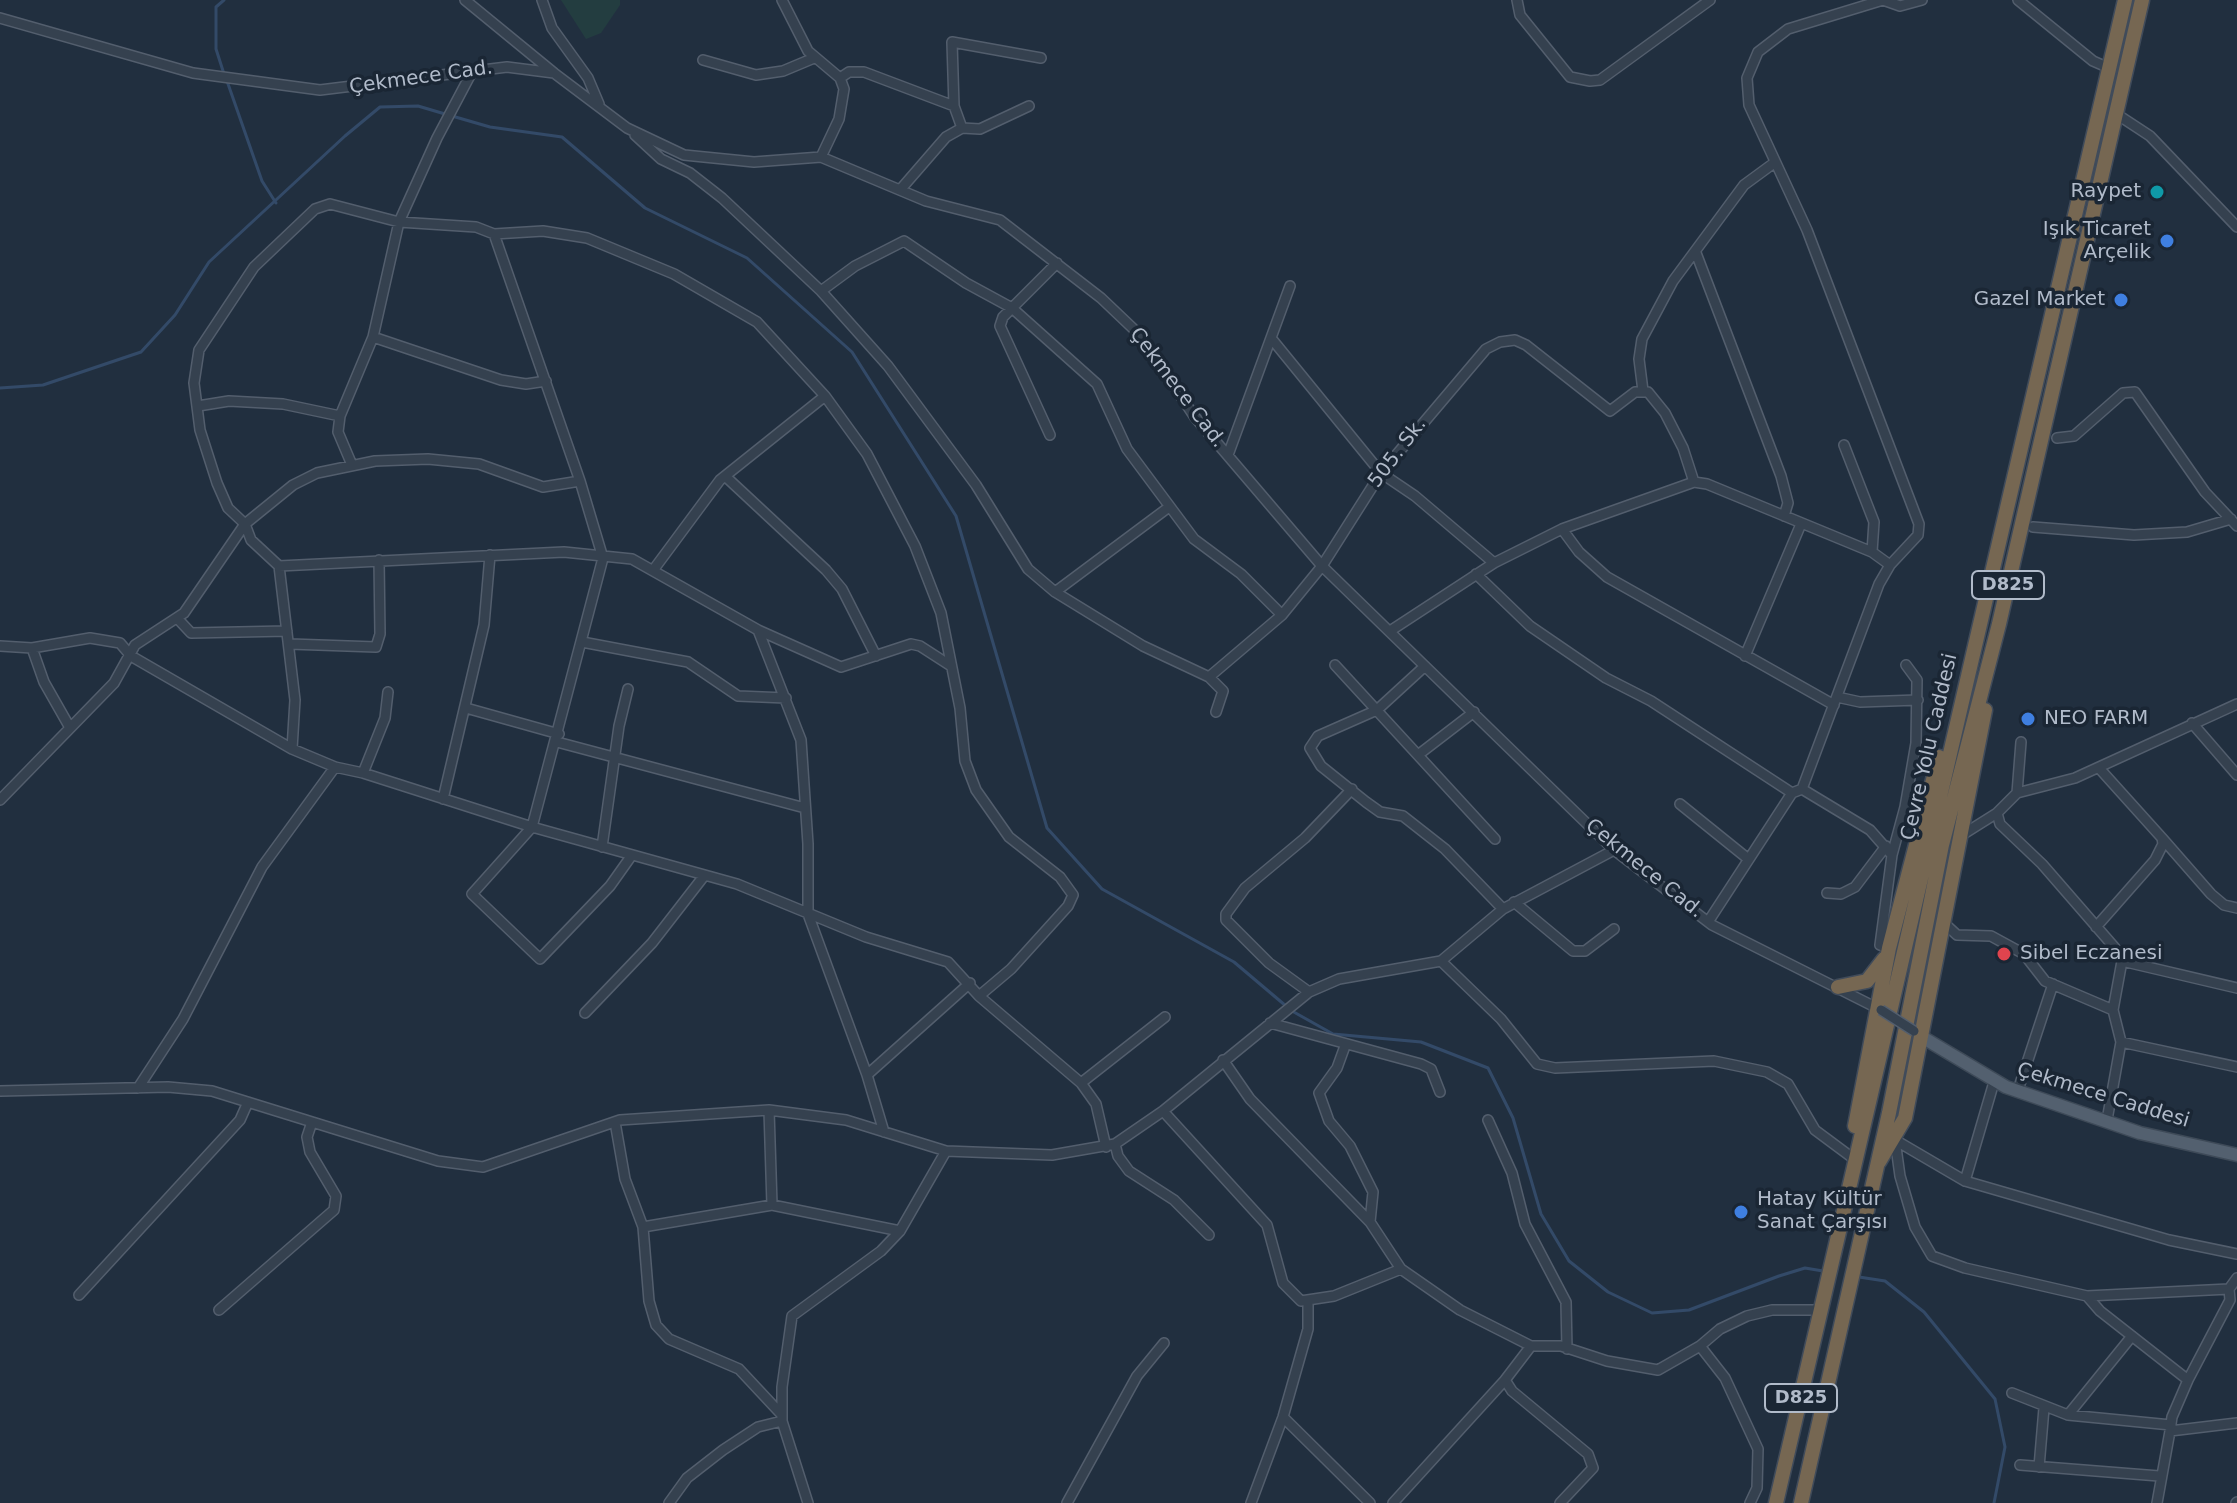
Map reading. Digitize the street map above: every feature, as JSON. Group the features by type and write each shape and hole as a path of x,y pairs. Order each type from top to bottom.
{"highway":[{"name":"Çevre Yolu Caddesi","path":"1776,1503 2125,0"},
{"name":"Çevre Yolu Caddesi","path":"1801,1503 1848,1303 1942,845 1999,624 2142,0"},
{"path":"1875,1169 1895,1140 1905,1118 1918,1034 1945,924 1962,835 1999,624"},
{"path":"1854,1163 1855,1114 1889,948 1930,788 1975,645"},
{"path":"1838,987 1867,981 1889,948"}],"main road":[{"name":"Çekmece Caddesi","path":"1918,1034 1994,1082 2140,1133 2237,1155"}],"street":[{"path":"465,0 554,73"},
{"path":"542,0 552,28 588,78 601,107"},
{"path":"782,0 814,58 840,78 844,102 821,157"},
{"path":"1517,0 1520,15 1570,77 1590,81 1600,80 1710,0"},
{"path":"1708,922 1747,858 1797,791 1836,701 1879,584 1890,565 1918,535 1917,514 1807,230 1774,163 1747,96 1747,78 1758,52 1796,25 1883,0 1900,6 1922,0"},
{"path":"2018,0 2093,61 2109,68"},
{"name":"Çekmece Cad.","path":"0,18 193,73 320,90 365,88 507,67 554,73 627,128 684,155 754,162 821,157 926,201 1000,220 1057,263 1142,337 1194,416 1322,566 1614,850 1708,922 1878,1008 1918,1034"},
{"path":"962,128 954,106 952,42 1041,58"},
{"path":"703,60 756,75 783,71 814,58"},
{"path":"352,465 338,432 340,416 373,337 399,222 437,138 473,70"},
{"path":"840,78 849,72 864,72 954,106"},
{"path":"900,190 946,137 962,128 980,129 1029,106"},
{"path":"2115,113 2150,136 2237,227"},
{"path":"627,128 661,159 690,173 722,198 821,291 888,366 976,485 1028,569 1055,592 1143,646 1209,677 1223,691 1216,712"},
{"path":"1694,482 1683,448 1665,413 1653,396 1643,391 1639,359 1645,331 1673,281 1744,185 1774,163"},
{"path":"292,749 295,700 279,566 251,540 245,524 228,508 217,483 200,430 194,383 199,350 254,267 287,232 315,209 330,204 399,222 476,227 494,234 543,231 587,238 674,274 757,322 825,396 867,454 915,546 941,613 960,708 965,761 976,790 1009,837 1060,877 1073,895 1068,906 1011,969 979,996"},
{"path":"494,234 580,481 603,558 558,738 532,827 472,894 540,959 610,886 632,855"},
{"path":"821,291 855,266 904,241 966,283 1012,308 1097,384 1127,449 1194,539 1241,574 1282,615"},
{"path":"1696,253 1781,476 1788,503 1784,516"},
{"path":"1050,435 1000,326 1012,308 1057,263"},
{"path":"1228,455 1290,286"},
{"path":"373,337 437,362 501,380 526,384 546,381"},
{"path":"1271,338 1381,473 1415,496 1494,563"},
{"name":"505. Sk.","path":"1209,677 1282,615 1322,566 1381,473 1486,349 1509,340 1526,345 1610,411 1628,396 1643,391"},
{"path":"2057,438 2074,436 2123,393 2135,392 2205,492 2235,523"},
{"path":"654,569 694,511 725,476 825,396"},
{"path":"198,406 229,401 283,404 340,416"},
{"path":"1844,445 1874,522 1872,552"},
{"path":"0,800 114,683 135,645 184,613 245,524 293,485 317,473 352,465 428,459 479,464 543,487 580,481"},
{"path":"725,476 826,570 842,589 876,656"},
{"path":"1390,631 1494,563 1562,529 1694,482 1707,484 1872,552 1890,565"},
{"path":"1055,592 1169,507"},
{"path":"2033,527 2134,535 2187,532 2235,523"},
{"path":"1745,656 1801,524"},
{"path":"1562,529 1579,552 1607,577 1745,656 1836,701 1918,700"},
{"path":"279,566 564,552 632,559 758,630 841,667 911,644 920,646 951,666"},
{"path":"443,799 484,625 490,555"},
{"path":"290,644 376,647 380,634 379,560"},
{"path":"1476,574 1499,600 1565,651 1797,791 1870,830 1889,851"},
{"path":"177,618 191,633 287,631"},
{"path":"758,630 801,740 808,914 867,1075 884,1132"},
{"path":"0,646 32,648 90,638 120,643 131,656 292,749 335,767 363,773 532,827 737,884 866,937 948,962 979,996 1081,1083 1096,1104 1110,1145 1129,1171 1174,1200 1209,1235"},
{"path":"582,642 688,662 738,696 786,698"},
{"path":"32,648 44,682 69,726"},
{"path":"1335,665 1495,839"},
{"path":"1889,948 1880,945 1889,851 1905,807 1918,700 1917,680 1906,665"},
{"path":"1425,666 1377,710 1318,736 1310,744 1321,766 1380,812 1403,816 1445,849 1503,909"},
{"path":"602,847 628,689"},
{"path":"363,773 385,718 388,692"},
{"path":"1962,835 1997,813 2017,793 2075,778 2237,704"},
{"path":"466,708 616,757 805,808"},
{"path":"1418,755 1474,712"},
{"path":"2192,723 2237,775"},
{"path":"2017,793 2021,742"},
{"path":"138,1088 183,1019 262,867 335,767"},
{"path":"2099,768 2211,894 2224,905 2237,908"},
{"path":"1309,992 1269,963 1226,920 1226,914 1245,888 1305,838 1352,789"},
{"path":"1680,804 1747,858"},
{"path":"1997,813 2000,824 2042,864 2122,961 2237,988"},
{"path":"2096,927 2155,860 2162,850 2162,838"},
{"path":"0,1091 138,1088 212,1091 438,1161 483,1167 615,1122 687,1113 769,1110 846,1120 946,1151 1052,1155 1110,1145 1163,1111 1309,992 1339,979 1441,961 1503,909 1614,850"},
{"path":"1827,893 1841,894 1855,887 1889,851"},
{"path":"585,1013 652,943 704,876"},
{"path":"1514,902 1573,951 1585,951 1614,929"},
{"path":"1945,924 1957,935 1991,936 2024,954 2045,981 2113,1010"},
{"path":"1441,961 1501,1019 1537,1064 1555,1068 1690,1060 1737,1064 1767,1072 1788,1084 1815,1130 1854,1163"},
{"path":"2107,1120 2121,1042 2113,1010 2122,961"},
{"path":"867,1075 970,983"},
{"path":"2018,1090 2053,984"},
{"path":"1081,1083 1165,1017"},
{"path":"1270,1023 1431,1069 1440,1092"},
{"path":"2121,1042 2237,1067"},
{"path":"1345,1046 1337,1068 1319,1093 1329,1121 1350,1146 1373,1192 1370,1222"},
{"path":"1223,1060 1250,1099 1370,1222 1401,1269 1460,1310 1531,1346 1567,1349 1607,1361 1658,1370 1700,1346 1720,1329 1747,1316 1772,1310 1821,1310"},
{"path":"1965,1181 1994,1082"},
{"path":"79,1295 240,1120 248,1102"},
{"path":"769,1110 772,1205"},
{"path":"1163,1111 1267,1225 1283,1283 1301,1301 1308,1302 1401,1269"},
{"path":"1488,1120 1512,1173 1525,1224 1566,1302 1567,1349"},
{"path":"219,1310 334,1210 336,1196 310,1152 307,1137 312,1122"},
{"path":"615,1122 625,1179 643,1227 649,1301 656,1325 669,1339 739,1369 782,1418"},
{"path":"1895,1140 1965,1181 2169,1240 2237,1254"},
{"path":"1895,1140 1900,1176 1915,1227 1932,1256 1965,1268 2087,1296 2229,1289"},
{"path":"808,1503 782,1418 782,1387 792,1316 881,1251 900,1231 946,1151"},
{"path":"643,1227 772,1205 900,1231"},
{"path":"2229,1289 2237,1278"},
{"path":"2157,1503 2159,1476 2166,1464 2170,1428 2188,1380 2233,1302 2229,1289"},
{"path":"2087,1296 2188,1380"},
{"path":"1251,1503 1283,1417 1308,1329 1308,1302"},
{"path":"2068,1415 2132,1336"},
{"path":"1067,1503 1137,1376 1164,1343"},
{"path":"1393,1503 1505,1380 1531,1346"},
{"path":"1700,1346 1725,1378 1758,1449 1757,1488 1750,1503"},
{"path":"1505,1380 1512,1391 1588,1454 1593,1468 1590,1475 1560,1503"},
{"path":"2012,1393 2068,1415 2170,1428 2237,1423"},
{"path":"2039,1467 2044,1408"},
{"path":"1283,1417 1370,1503"},
{"path":"669,1503 687,1478 723,1450 758,1427 782,1418"},
{"path":"2020,1465 2159,1476"}],"green space":[{"path":"561,0 620,0 620,5 601,33 586,39"}],"waterway":[{"path":"224,0 216,7 216,49 224,74"},
{"path":"227,81 262,181 276,203"},
{"path":"0,388 43,385 141,352 175,315 209,262 380,107 418,106 445,114"},
{"path":"452,116 490,127 562,137 645,208 747,258 852,352 956,516 1047,828 1102,889 1234,962 1286,1006"},
{"path":"1292,1011 1333,1034 1421,1042 1488,1068 1513,1118 1541,1214 1569,1261 1608,1292 1652,1313 1689,1310 1805,1268 1823,1271"},
{"path":"1859,1277 1885,1281 1924,1312 1995,1399 2005,1447 1994,1503"}],"place":[{"name":"Raypet","path":"2157,192"},
{"name":"Işık Ticaret Arçelik","path":"2167,241"},
{"name":"Gazel Market","path":"2121,300"},
{"name":"NEO FARM","path":"2028,719"},
{"name":"Sibel Eczanesi","path":"2004,954"},
{"name":"Hatay Kültür Sanat Çarşısı","path":"1741,1212"}]}
